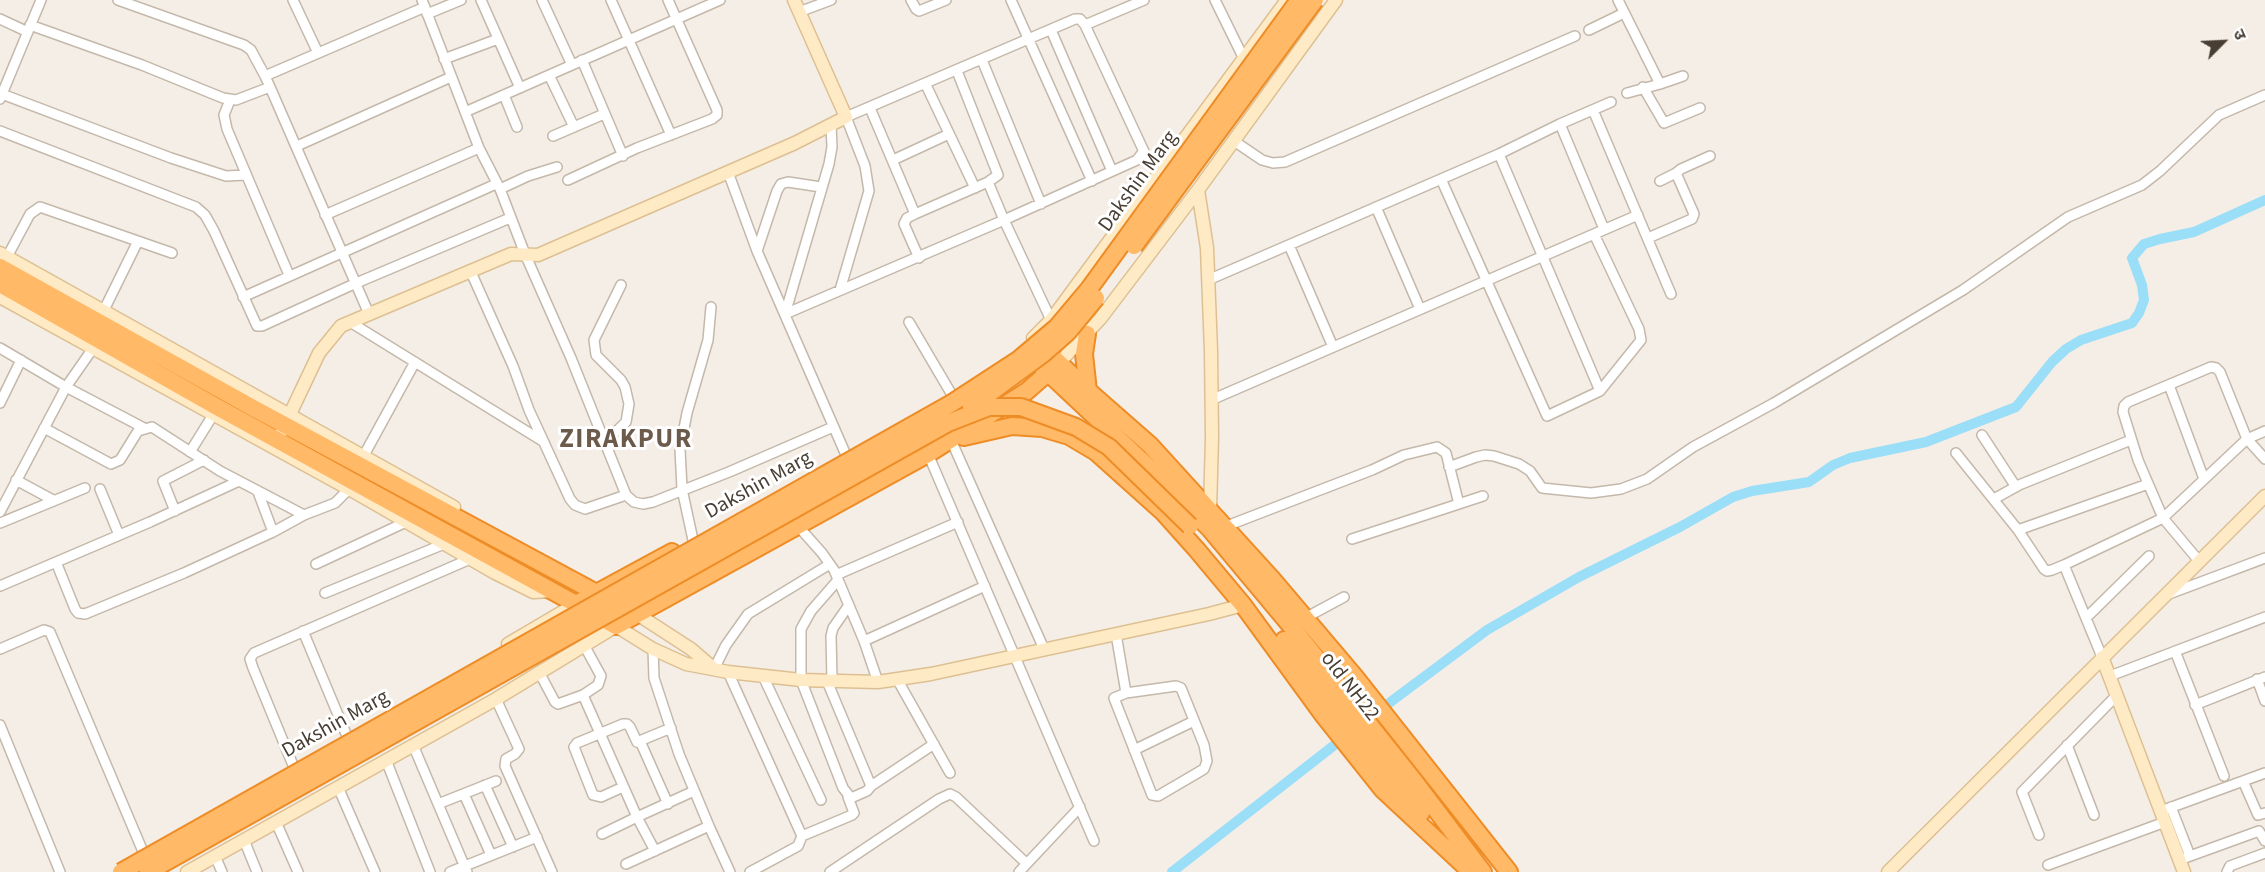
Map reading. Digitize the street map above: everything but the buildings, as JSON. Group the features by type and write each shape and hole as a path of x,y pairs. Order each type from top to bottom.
{"highway":[{"name":"Dakshin Marg","path":"121,872 952,403 1018,360 1057,327 1089,289 1299,0"},
{"name":"Dakshin Marg","path":"948,423 1010,381 1068,332 1099,295 1315,0"},
{"path":"2,259 590,590 637,614"},
{"path":"0,284 95,344 278,441 616,626 928,454 1027,391 1054,368"},
{"path":"1087,334 1084,354 1088,391"},
{"path":"576,604 590,590 693,540 952,395 1027,343 1210,529 1337,709 1392,778 1474,872"},
{"path":"1054,368 1088,391 1150,445 1210,510 1305,618 1509,872"},
{"name":"old NH22","path":"948,423 989,407 1021,406 1076,427 1109,447 1190,526 1251,597 1337,709"},
{"path":"148,872 948,423"},
{"path":"951,440 1012,426 1042,428 1069,436 1096,452 1163,512 1337,709 1392,778 1474,872"}],"street":[{"path":"41,0 27,28 1,96 226,176 246,175"},
{"path":"118,0 244,45 251,50 297,146 354,284 369,314"},
{"path":"293,0 318,53"},
{"path":"265,76 425,7 461,0"},
{"path":"482,0 520,88"},
{"path":"542,0 572,65"},
{"path":"610,0 671,135"},
{"path":"568,180 717,115 717,110 668,0"},
{"path":"465,112 720,0"},
{"path":"794,0 846,117 865,166 869,191 840,290"},
{"path":"799,12 831,0"},
{"path":"911,0 919,11 946,0"},
{"path":"1011,0 1092,181"},
{"path":"1085,25 1144,0"},
{"path":"1215,0 1244,59"},
{"name":"Dakshin Marg","path":"1027,343 1051,320 1287,0"},
{"path":"1054,368 1087,334 1198,190 1336,0"},
{"path":"1618,0 1660,84"},
{"path":"425,7 479,148 572,358 626,495 634,502 643,504 729,472 833,427"},
{"path":"1589,30 1624,13"},
{"path":"278,441 319,353 340,326 511,254 538,255 728,172 846,117 926,85 1077,18 1085,25 1143,152 1155,165 1170,160"},
{"path":"0,19 230,100 242,99 270,87"},
{"path":"1051,30 1112,171"},
{"path":"1234,141 1262,160 1273,163 1285,162 1575,36"},
{"path":"444,59 498,39"},
{"path":"582,60 623,156"},
{"path":"982,60 1041,204"},
{"path":"920,258 904,224 907,218 996,178 998,171 957,71"},
{"path":"549,75 574,127"},
{"path":"1627,93 1683,76"},
{"path":"297,146 451,77"},
{"path":"926,85 975,188"},
{"path":"1643,87 1664,123 1700,108"},
{"path":"504,95 517,127"},
{"path":"1449,467 1476,457 1494,456 1519,464 1530,471 1542,488 1590,493 1621,489 1647,479 1693,447 1774,403 1963,290 2068,217 2142,185 2219,115 2265,95"},
{"path":"230,100 225,109 225,122 289,275"},
{"path":"1208,280 1499,154 1560,123 1611,102"},
{"path":"870,108 915,214"},
{"path":"1593,110 1671,294"},
{"path":"553,136 604,114"},
{"path":"1560,123 1604,230"},
{"path":"785,314 831,156 831,125"},
{"path":"0,131 196,207 205,215 214,231 253,322 257,326 262,326 510,218"},
{"path":"893,160 949,134"},
{"path":"325,215 479,148"},
{"path":"785,314 920,258 1092,181 1137,160 1143,152"},
{"path":"1499,154 1600,391"},
{"path":"1660,181 1710,156"},
{"path":"243,297 341,252 498,187 557,167"},
{"path":"728,172 757,251 846,455"},
{"path":"1648,238 1692,219 1694,214 1676,173"},
{"path":"1442,179 1547,416 1600,391 1641,340 1639,329 1594,234"},
{"path":"757,251 777,191 782,184 788,182 821,187"},
{"path":"988,182 1051,320"},
{"path":"1198,190 1207,248 1212,436 1210,510"},
{"path":"172,254 40,207 30,214 2,259 103,312 287,420 363,457 572,572 590,590"},
{"path":"1376,207 1420,309"},
{"path":"1211,400 1638,215"},
{"path":"103,312 138,241"},
{"path":"1289,245 1333,347"},
{"path":"470,270 544,442 575,505 585,509 626,495"},
{"path":"605,442 626,422 629,404 621,380 596,355 594,340 621,285"},
{"path":"0,297 95,344 213,415 349,489 470,559 533,592 552,591"},
{"path":"693,540 682,489 681,438 708,340 711,308"},
{"path":"350,322 544,442"},
{"path":"909,322 952,395"},
{"path":"0,512 66,387 95,344"},
{"path":"0,348 66,387 144,428"},
{"path":"0,403 21,360"},
{"path":"363,457 416,362"},
{"path":"2199,561 2163,518 2131,440 2123,412 2124,406 2128,402 2211,367 2216,368 2220,372 2247,439 2265,459"},
{"path":"2169,385 2204,479"},
{"path":"190,452 213,415"},
{"path":"44,428 115,464 120,460 134,436 144,428 152,427 239,481 304,515"},
{"path":"1956,453 2018,530 2047,571 2163,518 2247,439 2265,431"},
{"path":"1982,435 2016,487"},
{"path":"951,440 1044,648"},
{"path":"1994,499 2016,487 2131,440"},
{"path":"1224,527 1372,470 1404,455 1437,447 1446,453 1459,504"},
{"path":"928,454 1095,841"},
{"path":"175,511 163,481 204,460"},
{"path":"16,480 53,500"},
{"path":"0,586 239,481"},
{"path":"2018,530 2148,484"},
{"path":"0,523 85,488"},
{"path":"100,489 119,535"},
{"path":"56,562 75,609 78,613 85,614 184,573 273,532 304,515 335,503 349,489"},
{"path":"258,492 273,532"},
{"path":"1352,539 1484,496"},
{"path":"1888,872 2265,496"},
{"path":"316,564 406,522"},
{"path":"750,872 798,846 802,836 854,813 801,680 801,629 805,619 837,577 958,522"},
{"path":"798,526 830,564 837,577 864,641 878,682"},
{"path":"325,593 444,544"},
{"path":"2087,617 2149,556"},
{"path":"2163,596 2265,558"},
{"path":"295,770 250,659 254,653 470,559"},
{"path":"714,669 736,628 748,614 830,564"},
{"path":"2064,565 2186,861 2259,831"},
{"path":"864,641 985,586"},
{"path":"1305,618 1344,597"},
{"path":"112,872 349,741 576,604"},
{"path":"849,605 833,628 829,681 871,786"},
{"path":"187,872 496,699 616,626 652,650 686,664 728,672 801,680 878,682 931,674 1243,605"},
{"path":"637,614 691,649 714,669"},
{"path":"2110,676 2265,616"},
{"path":"0,649 44,630 50,632 144,854"},
{"path":"303,631 349,741"},
{"path":"1116,634 1126,693"},
{"path":"539,672 555,702 562,704 583,695 598,685 601,676 584,645"},
{"path":"652,650 654,678 671,728 694,791 730,872"},
{"path":"2175,651 2224,776"},
{"path":"728,672 802,836"},
{"path":"763,676 821,800"},
{"path":"2196,705 2261,678 2265,701"},
{"path":"897,679 950,773"},
{"path":"1176,686 1181,688 1194,720 1204,745 1207,761 1204,770 1154,797 1148,788 1114,698 1126,693 1176,686"},
{"path":"583,695 623,787 655,850"},
{"path":"2039,836 2022,792 2117,695"},
{"path":"496,699 519,749 516,754 506,759 505,766 551,870 540,872"},
{"path":"1134,750 1194,720"},
{"path":"623,787 601,797 593,795 574,747 599,733 627,724 635,739 640,741 668,804"},
{"path":"0,725 60,872"},
{"path":"640,741 671,728"},
{"path":"848,797 851,798 867,791 934,744"},
{"path":"413,745 465,869"},
{"path":"2067,745 2094,815"},
{"path":"386,760 430,872"},
{"path":"2048,865 2167,812 2265,773"},
{"path":"438,804 496,781"},
{"path":"2243,781 2262,814 2259,831 2265,841"},
{"path":"485,785 513,847"},
{"path":"338,787 375,872"},
{"path":"602,834 694,791"},
{"path":"464,794 491,855"},
{"path":"831,872 939,799 950,794 956,797 1026,863"},
{"path":"1019,872 1080,807"},
{"path":"276,822 298,872"},
{"path":"626,864 709,826"},
{"path":"450,872 465,869 491,855 537,837"},
{"path":"243,840 257,872"},
{"path":"2228,872 2230,866 2265,853"},
{"path":"215,856 222,872"}],"waterway":[{"path":"1377,712 1487,630 1579,577 1680,527 1733,497 1752,491 1809,482 1833,465 1850,458 1926,442 2016,407 2052,362 2066,349 2081,340 2132,323 2144,300 2142,285 2132,258 2144,244 2194,232 2265,200"},
{"path":"1172,872 1346,736"}],"district":[{"name":"ZIRAKPUR","path":"626,441"}]}
